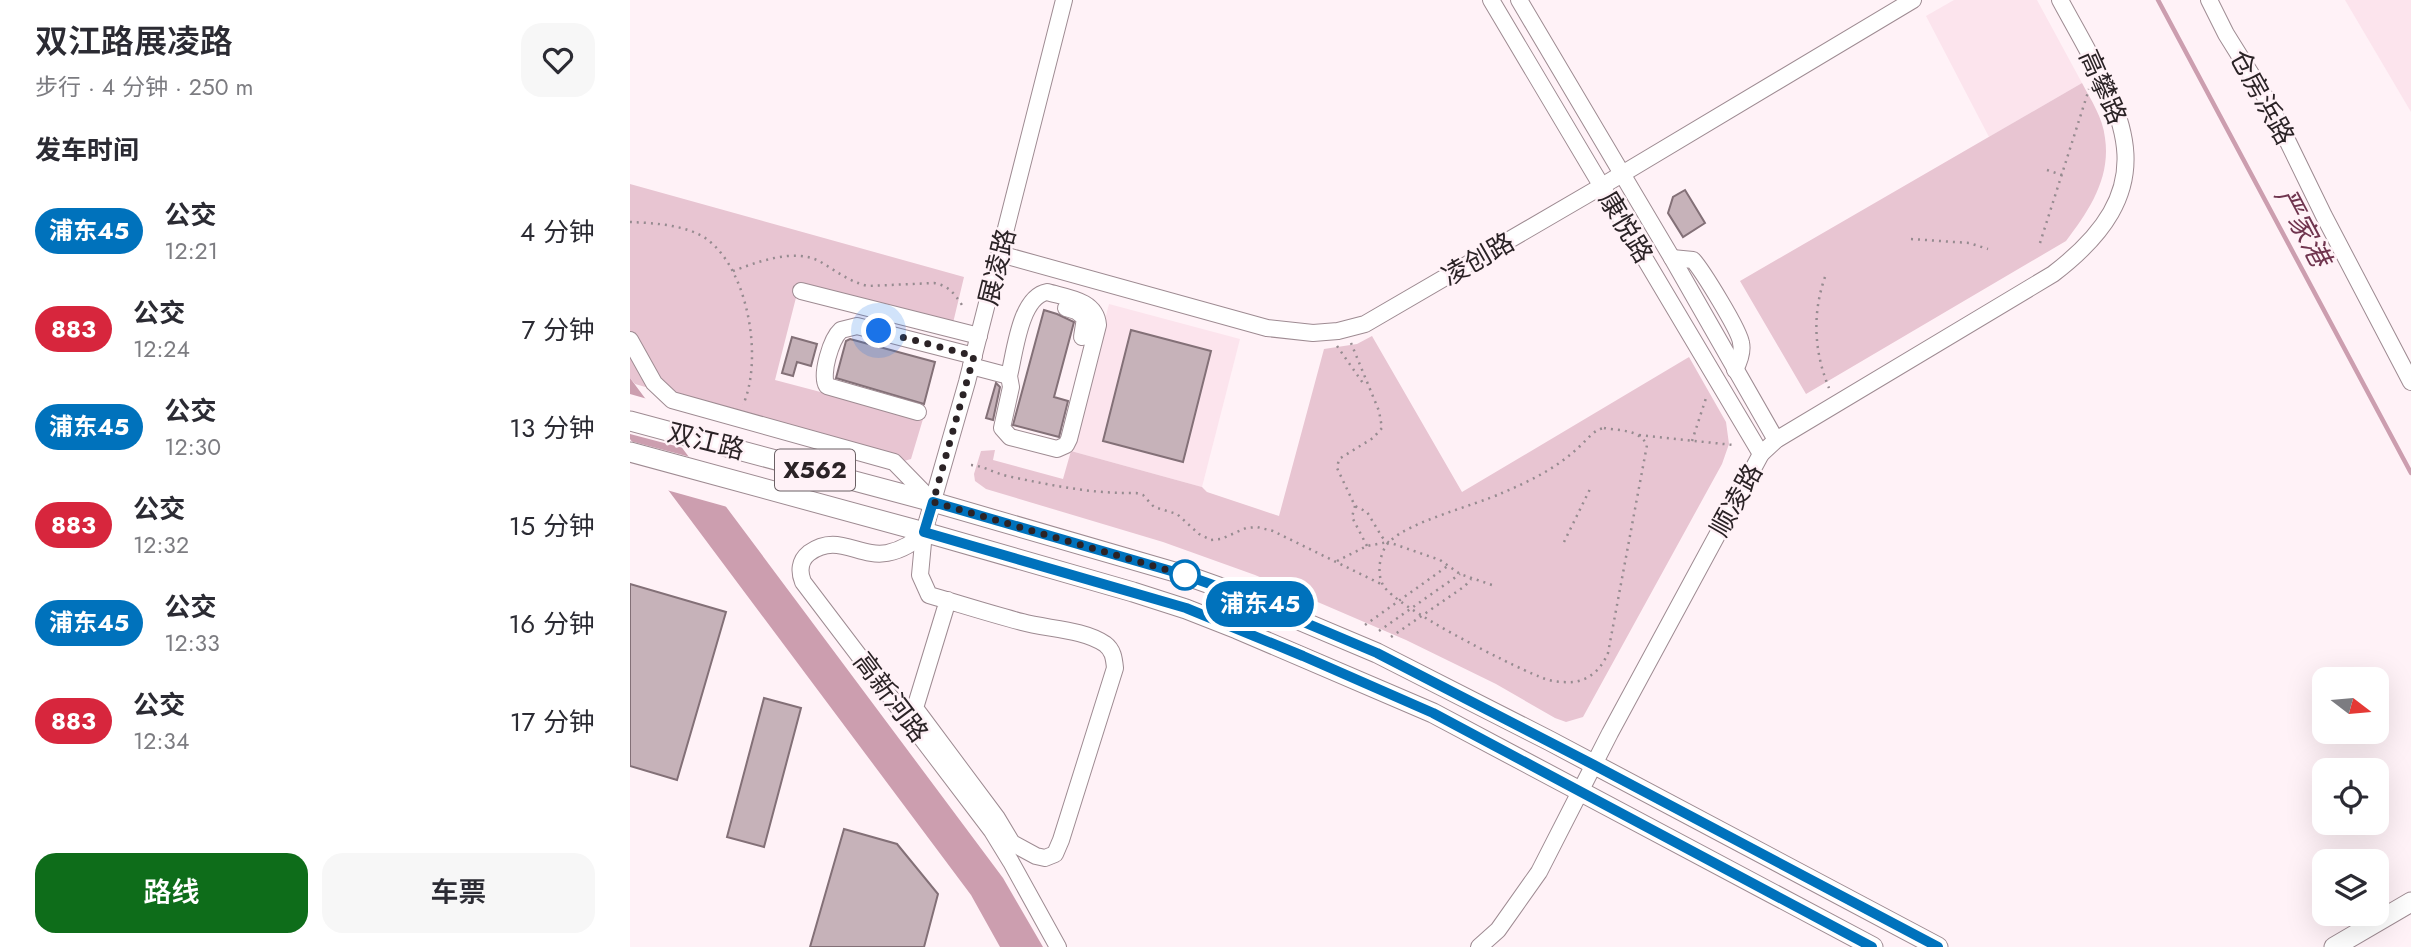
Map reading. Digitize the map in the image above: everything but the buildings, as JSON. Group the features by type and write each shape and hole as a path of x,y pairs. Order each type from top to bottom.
{"main road":[{"name":"双江路","path":"630,421 933,502 1185,575 1230,591 1377,653 1938,947"},
{"name":"双江路","path":"630,452 1146,596 1237,629 1433,713 1872,947"},
{"path":"2334,947 2411,902"}],"street":[{"name":"展凌路","path":"948,600 929,595 924,588 920,575 924,532 973,361 1064,0"},
{"name":"康悦路","path":"1491,0 1761,454"},
{"name":"康悦路","path":"1519,0 1776,440"},
{"name":"凌创路","path":"1000,254 1267,328 1289,332 1338,331 1365,324 1623,174 1913,0"},
{"name":"高攀路","path":"2060,0 2116,107 2123,131 2124,178"},
{"name":"仓房浜路","path":"2208,0 2269,103 2324,216 2411,382"},
{"name":"顺凌路","path":"1479,947 1498,930 1539,872 1579,792 1761,454 1776,440 2053,274 2077,255 2101,229 2117,205 2124,178"},
{"path":"801,291 979,336"},
{"path":"1047,292 1088,305 1094,310 1098,325 1069,439 1062,449 1005,434 1002,421 1012,387 1009,376 1025,312 1033,299 1047,292"},
{"path":"1033,299 1082,314 1086,323 1082,337"},
{"path":"918,412 827,386 824,377 835,335 841,330 857,326 973,361 1009,376"},
{"path":"630,340 654,383 667,397 894,461 933,502"},
{"name":"高新河路","path":"924,532 914,543 886,553 839,544 824,546 804,557 800,575 992,831 1058,947"},
{"path":"948,600 1096,640 1107,645 1114,656 1115,667 1061,841 1055,854 1045,858 1025,852 1012,843 997,818 915,708 948,600"}],"path":[{"path":"2040,243 2089,89"},
{"path":"2046,170 2062,175"},
{"path":"630,222 693,232 718,249 733,271 746,309 753,348 750,388 737,418"},
{"path":"1912,239 1969,243 1988,250"},
{"path":"733,271 776,259 808,258 817,260 857,284 943,285 955,293 962,305"},
{"path":"1825,277 1817,300 1815,320 1818,361 1829,388"},
{"path":"1352,343 1382,419 1382,428 1373,438 1339,459 1337,468 1355,506 1367,512 1388,542 1440,560 1460,574 1492,585"},
{"path":"1337,345 1369,391"},
{"path":"1692,441 1710,388"},
{"path":"1337,561 1367,546 1388,542 1415,526 1542,475 1566,459 1599,429 1733,445"},
{"path":"971,465 982,465 1005,475 1079,491 1143,495 1154,507 1177,514 1199,534 1211,540 1257,527 1283,536 1383,585 1398,601 1420,615 1539,677 1566,683 1578,681 1599,671 1608,653 1647,452 1647,445 1639,435"},
{"path":"1563,542 1591,486"},
{"path":"1355,506 1352,517 1367,546"},
{"path":"1383,585 1380,565 1388,542"},
{"path":"1365,625 1449,565"},
{"path":"1379,631 1460,574"},
{"path":"1391,637 1465,586 1471,579"}],"shaded area":[{"path":"1954,0 2037,0 2082,83 1989,137 1926,16"},
{"path":"2345,0 2411,0 2411,112"},
{"path":"2082,83 2102,123 2105,167 2090,206 2066,241 1806,394 1740,281"},
{"path":"630,184 964,277 953,323 800,282 775,380 923,419 911,459 904,461 635,384 630,378"},
{"path":"1109,304 1240,339 1202,487 1071,451"},
{"path":"1372,336 1462,492 1689,357 1726,422 1729,444 1722,464 1583,717 1566,722 1555,718 1496,684 1406,640 1255,575 1163,542 986,489 975,481 974,474 981,451 995,450 993,460 1063,479 1071,451 1202,487 1207,492 1279,516 1324,349 1357,344"},
{"path":"630,378 1003,878 1043,947 1000,947 971,895 630,439"}],"pier":[{"path":"630,394 651,400 687,449 630,434"},
{"path":"630,441 694,458 731,508 663,489 630,445"}],"waterway":[{"name":"严家港","path":"2158,0 2411,473"}],"bus line":[{"name":"浦东45","path":"1872,947 1433,713 1303,656 1186,608 924,532 933,502 1185,575 1230,591 1377,653 1938,947"}],"route":[{"path":"879,331 974,356 933,502 1185,575"}]}
